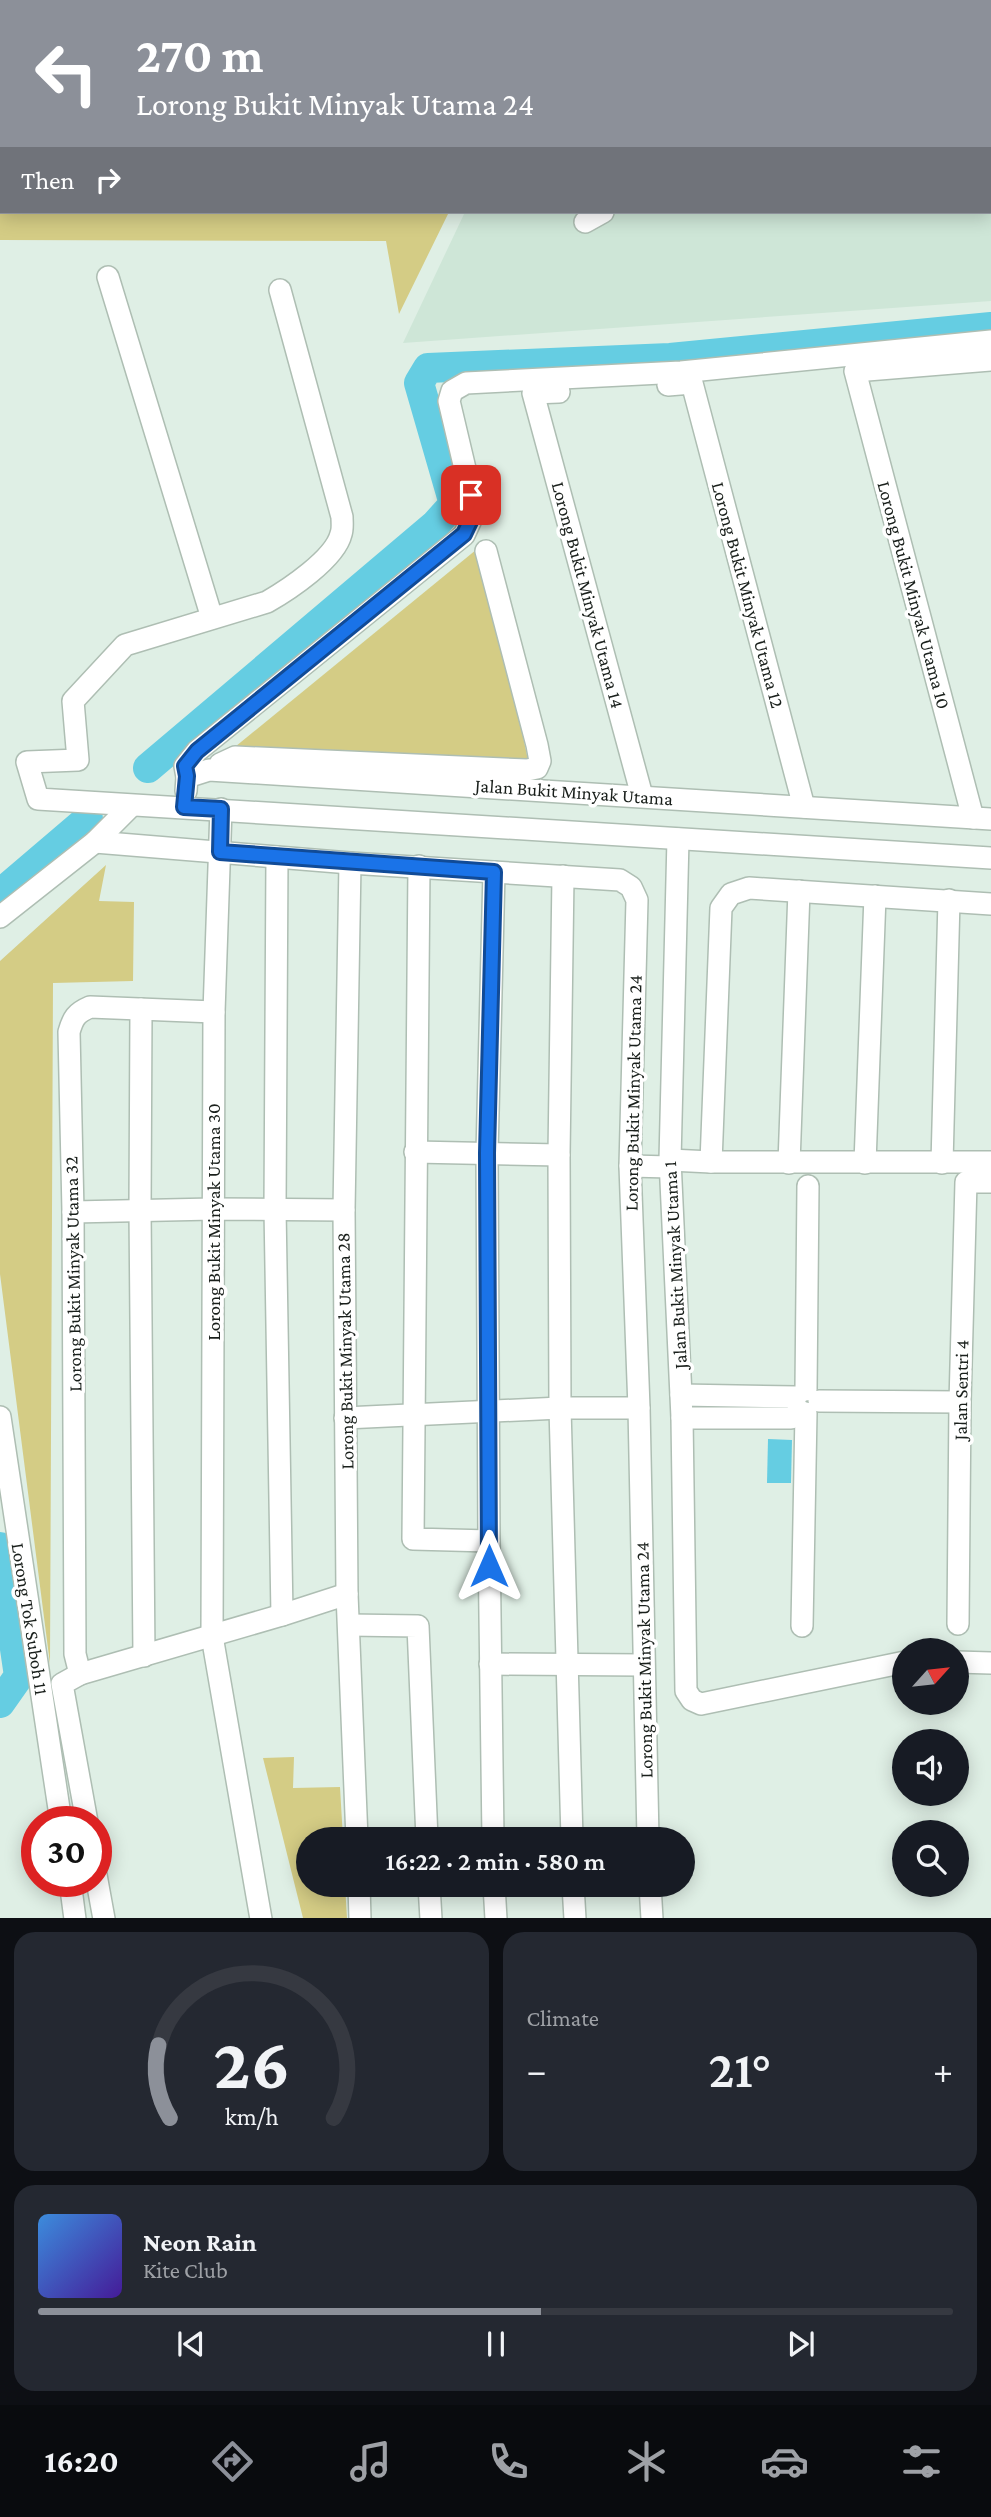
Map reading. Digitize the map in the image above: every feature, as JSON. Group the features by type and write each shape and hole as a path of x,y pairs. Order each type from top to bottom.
{"street":[{"path":"585,222 600,214"},
{"path":"108,277 212,618 267,602 289,590 332,552 341,535 342,517 280,290"},
{"path":"184,807 187,776 185,766 197,751 464,534 475,511 449,401 452,391 466,383 681,372 991,341"},
{"name":"Lorong Bukit Minyak Utama 10","path":"982,819 855,372 991,360"},
{"name":"Lorong Bukit Minyak Utama 12","path":"533,393 692,383 804,807"},
{"name":"Lorong Bukit Minyak Utama 14","path":"533,393 642,796"},
{"path":"209,770 235,757 527,770 537,768 540,761 537,744 486,551"},
{"name":"Jalan Bukit Minyak Utama","path":"212,618 125,645 73,701 78,760 27,762 38,799 991,858"},
{"name":"Jalan Bukit Minyak Utama","path":"187,776 209,770 982,819"},
{"path":"0,918 95,842 131,806"},
{"name":"Lorong Bukit Minyak Utama 30","path":"221,809 214,1012 212,1636 261,1918"},
{"name":"Jalan Bukit Minyak Utama 1","path":"678,839 670,1160 682,1418 687,1691 692,1700 701,1704 892,1665"},
{"name":"Lorong Bukit Minyak Utama 24","path":"95,842 350,863 620,880 631,887 637,900 631,1159 648,1827"},
{"path":"277,857 275,1209 282,1615"},
{"name":"Lorong Bukit Minyak Utama 28","path":"350,863 344,1210 345,1418 347,1594 357,1827"},
{"path":"419,866 413,1539 489,1541"},
{"path":"493,1827 487,1153 494,872"},
{"path":"562,876 560,1408 572,1827"},
{"path":"711,1162 721,908 731,894 740,889 799,891 991,904"},
{"path":"789,1163 799,891"},
{"path":"865,1163 875,896"},
{"path":"942,1163 949,900"},
{"name":"Lorong Bukit Minyak Utama 32","path":"80,1674 75,1654 73,1212 69,1032 73,1018 90,1007 214,1012"},
{"path":"142,1009 140,1210 144,1656"},
{"path":"415,1152 559,1155"},
{"path":"631,1159 789,1163 991,1162"},
{"name":"Jalan Sentri 4","path":"958,1624 966,1182 991,1182"},
{"path":"802,1626 808,1186"},
{"path":"73,1212 344,1210"},
{"path":"681,1395 805,1402 960,1402"},
{"path":"682,1418 791,1418 805,1402"},
{"path":"345,1418 560,1408 639,1408"},
{"name":"Lorong Tok Suboh 11","path":"0,1417 59,1806"},
{"path":"83,1806 62,1684 80,1674 347,1594"},
{"path":"349,1625 418,1626 426,1827"},
{"path":"970,1662 991,1663"},
{"path":"490,1664 643,1665"},
{"path":"72,1897 75,1918"},
{"path":"100,1897 104,1918"},
{"path":"359,1897 360,1918"},
{"path":"430,1897 431,1918"},
{"path":"495,1897 496,1918"},
{"path":"574,1897 576,1918"},
{"path":"651,1897 652,1918"}],"shaded area":[{"path":"0,214 448,214 399,314 386,241 0,240"},
{"path":"464,214 991,214 991,301 403,343"},
{"path":"482,545 528,760 230,751"},
{"path":"106,865 99,901 134,902 133,981 53,983 50,1664 0,1274 0,961"},
{"path":"294,1757 293,1788 340,1787 342,1827 296,1827 296,1890 263,1758"},
{"path":"298,1897 346,1897 347,1918 303,1918"}],"water":[{"path":"768,1439 792,1440 791,1483 767,1483"}],"waterway":[{"path":"148,768 435,525 454,504 419,383 428,368 670,358 991,327"},
{"path":"0,894 88,819"},
{"path":"0,1547 19,1676 0,1703"}],"route":[{"path":"471,495 475,511 464,534 197,751 185,766 187,776 184,807 221,809 220,852 494,872 487,1153 489,1566"}]}
